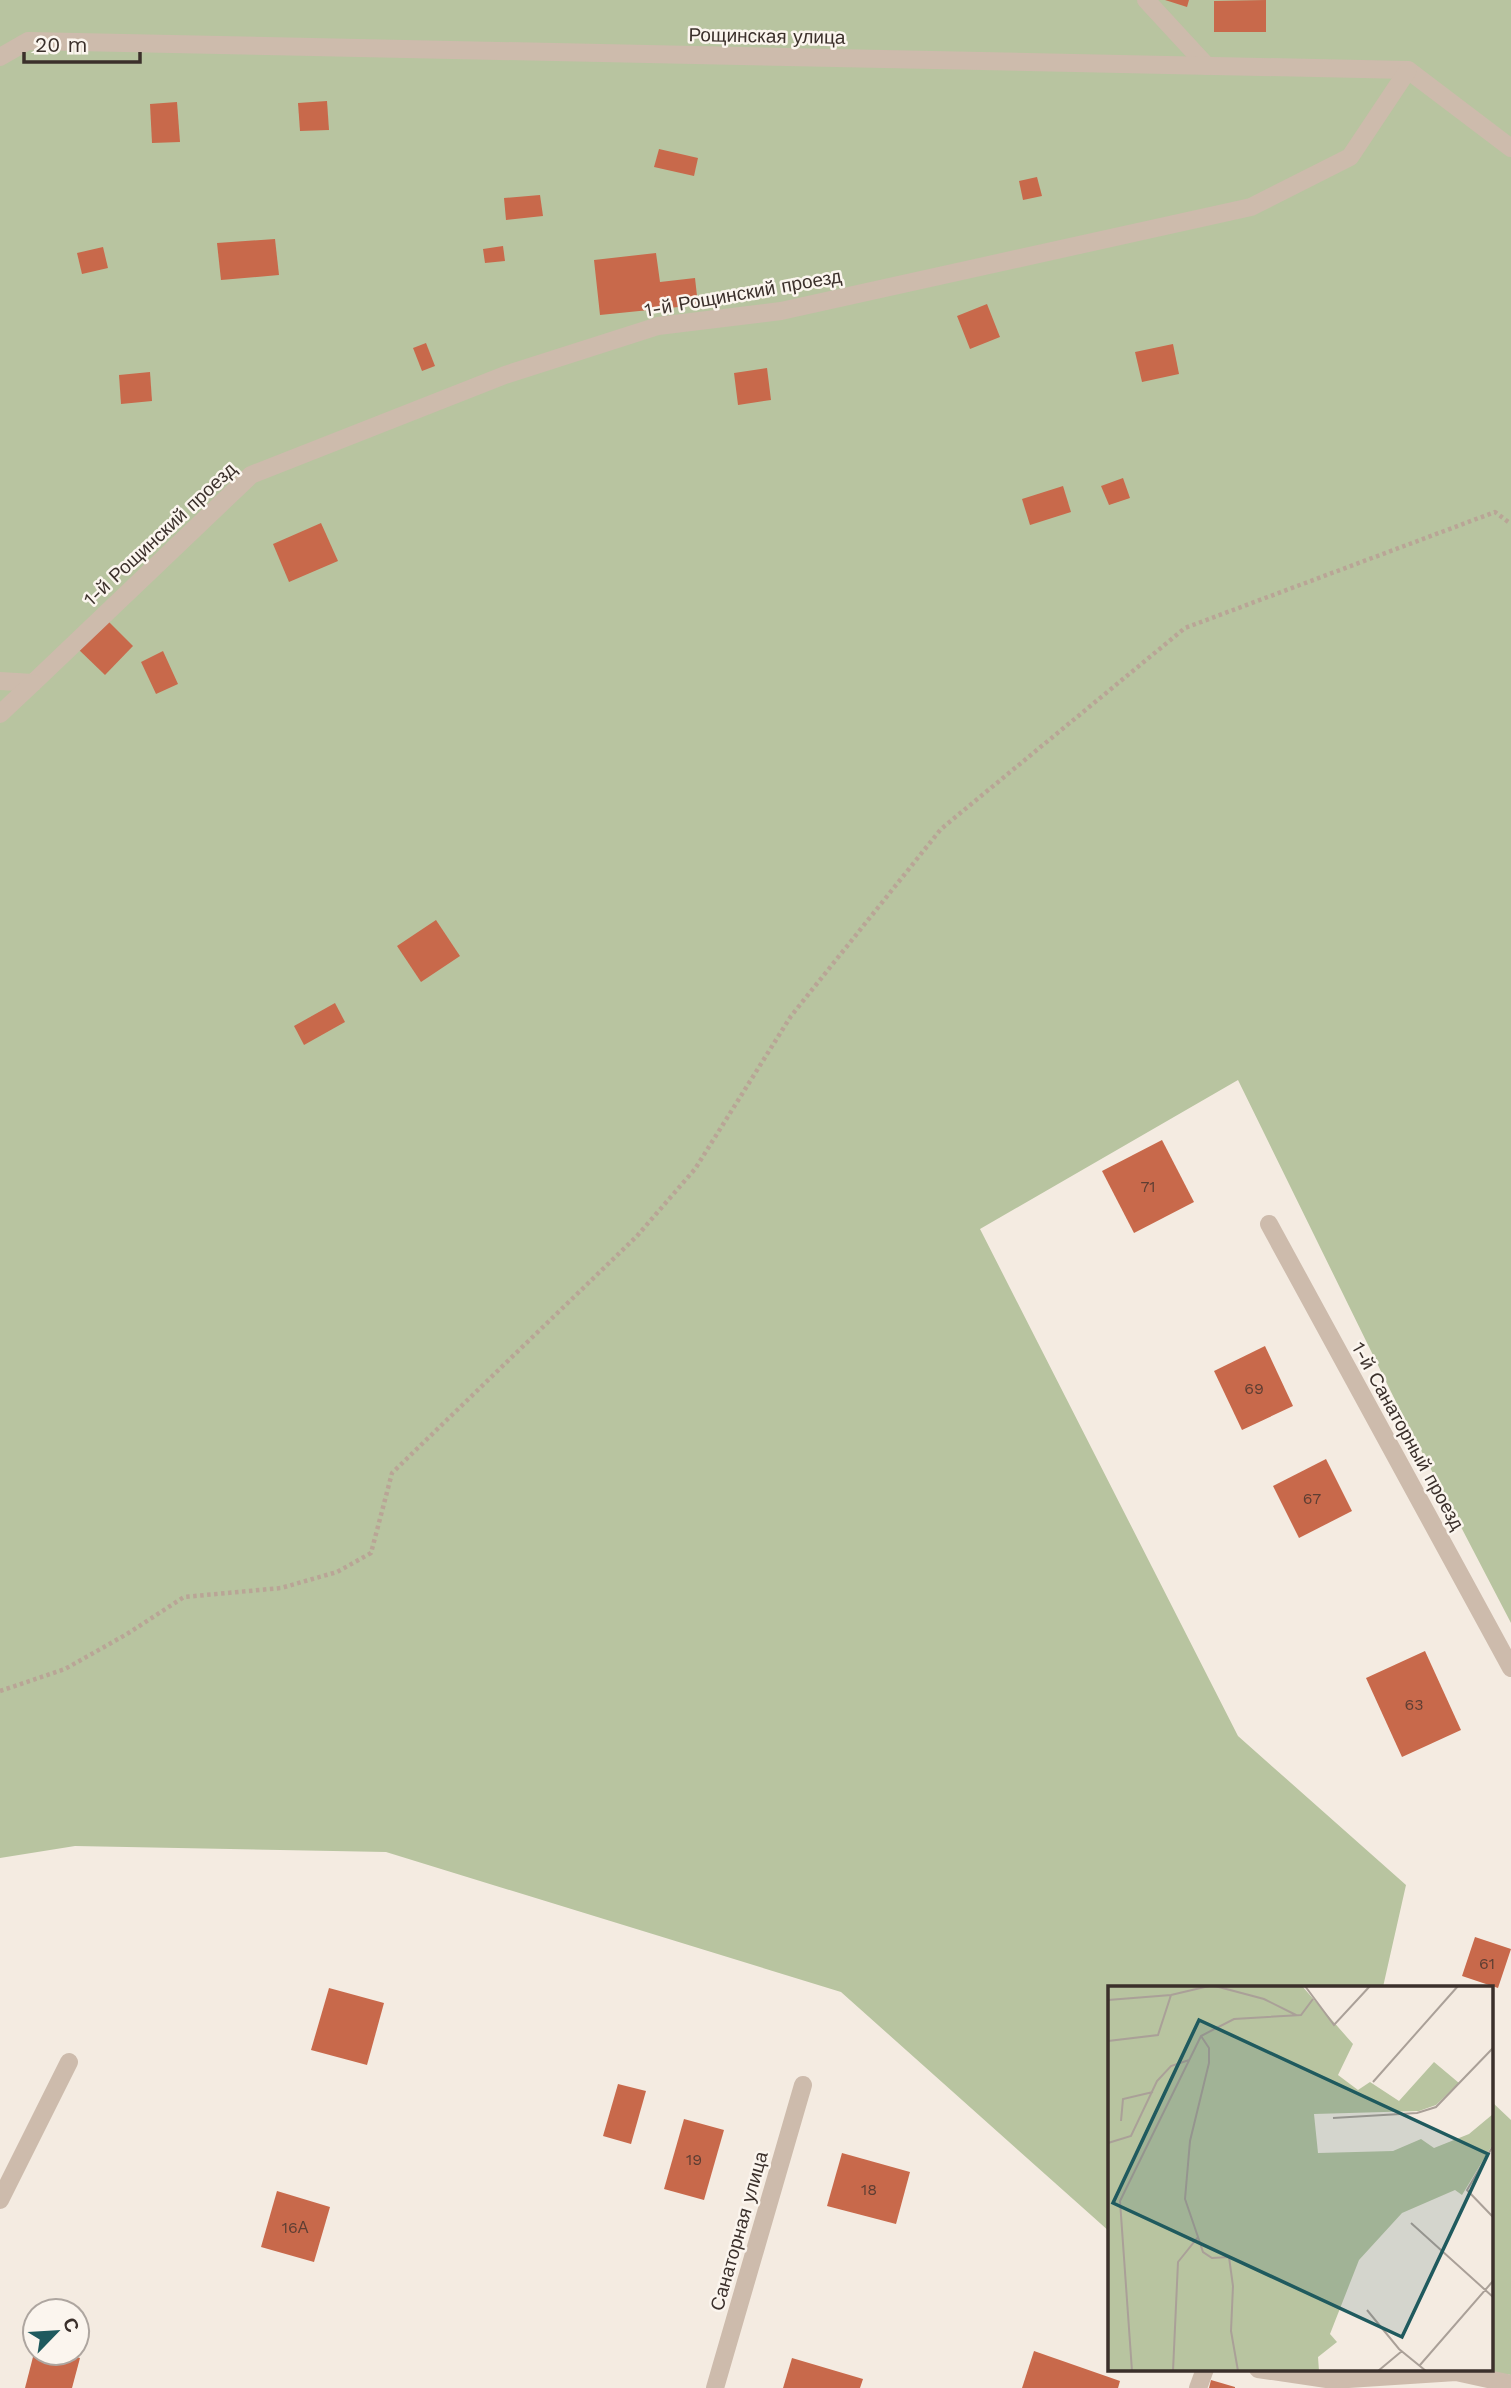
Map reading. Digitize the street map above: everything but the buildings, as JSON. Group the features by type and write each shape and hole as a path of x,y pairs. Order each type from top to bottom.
{"street":[{"path":"1146,0 1207,66"},
{"name":"Рощинская улица","path":"0,57 28,41 1408,70"},
{"path":"1408,70 1511,148"},
{"name":"1-й Рощинский проезд","path":"0,715 251,475 505,375 658,326 781,311 1251,207 1350,157 1408,70"},
{"path":"0,681 33,683"},
{"name":"1-й Санаторный проезд","path":"1269,1224 1511,1668"},
{"path":"0,2200 69,2062"},
{"name":"Санаторная улица","path":"716,2388 803,2085"},
{"path":"1198,2388 1205,2370"},
{"path":"1265,2370 1333,2380 1456,2372 1511,2384"}],"path":[{"path":"0,1691 65,1670 184,1597 281,1588 337,1572 371,1553 392,1473 637,1236 695,1169 791,1017 941,828 1185,628 1495,512 1511,524"}],"green space":[{"path":"0,0 1511,0 1511,1623 1398,1406 1238,1080 980,1229 1238,1736 1406,1885 1383,1986 1108,1986 1108,2230 841,1992 386,1852 75,1846 0,1858"},
{"path":"1494,2104 1511,2120 1511,2375 1478,2370 1494,2370"}]}
